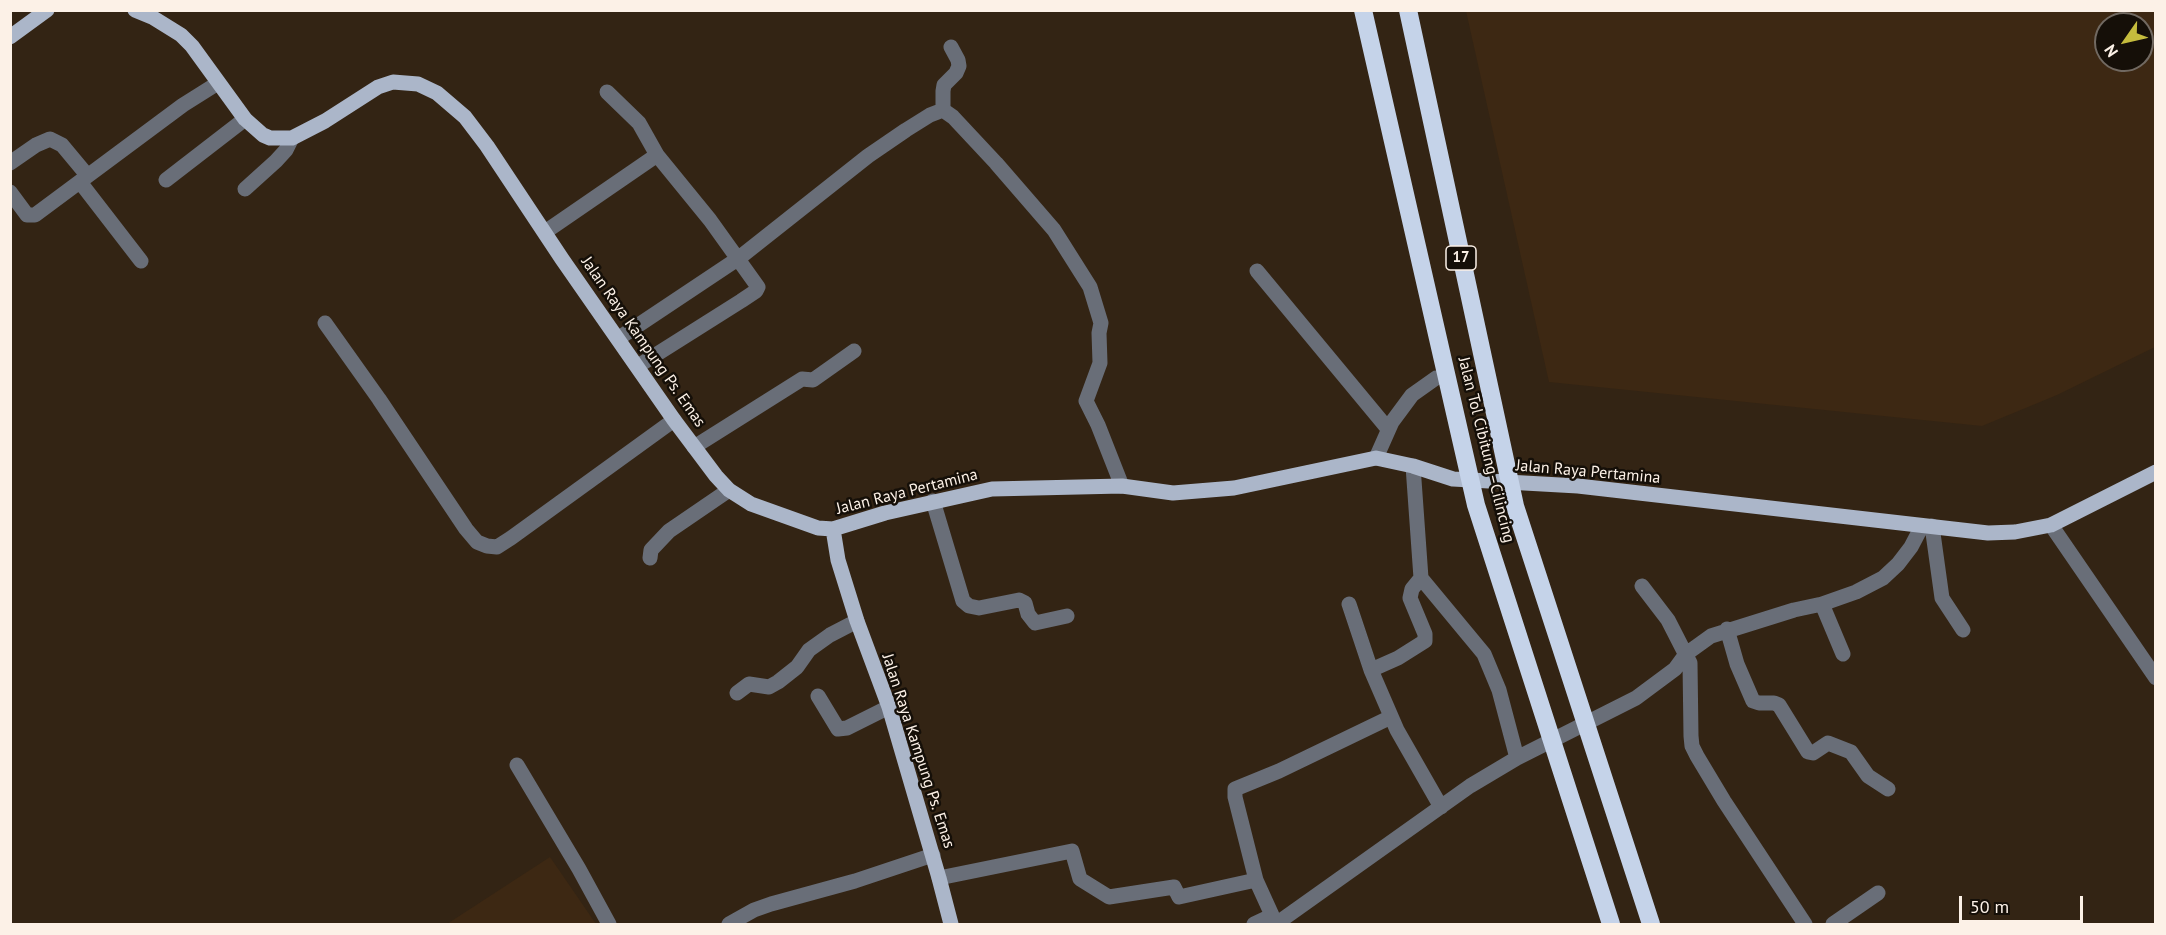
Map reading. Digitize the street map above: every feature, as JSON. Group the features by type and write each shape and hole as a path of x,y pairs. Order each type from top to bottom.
{"highway":[{"name":"Jalan Tol Cibitung–Cilincing","path":"1363,10 1476,505 1611,924"},
{"name":"Jalan Tol Cibitung–Cilincing","path":"1407,10 1515,506 1651,924"}],"main road":[{"path":"10,37 47,10"},
{"path":"135,10 152,17 181,35 192,46 244,119 263,135 270,138 292,138"},
{"name":"Jalan Raya Kampung Ps. Emas","path":"292,138 326,121 382,85 398,81 418,84 437,93 465,117 487,146 674,420 716,476 729,490 751,504 818,528 834,529 838,560 888,707 933,855 951,924"},
{"name":"Jalan Raya Pertamina","path":"834,529 885,513 992,489 1122,486 1173,493 1234,488 1377,458 1413,466 1453,479 1578,486 1988,533 2015,532 2051,525 2129,488 2156,472"}],"street":[{"path":"943,110 944,85 956,73 959,66 951,47"},
{"path":"10,192 31,216 44,209 183,105 218,83"},
{"path":"607,93 639,123 657,155 739,258 758,287 756,291 638,366"},
{"path":"619,338 739,258 868,156 930,115 943,110"},
{"path":"943,110 953,117 996,163 1054,230 1090,287 1101,323 1100,363 1086,401 1122,486"},
{"path":"166,180 244,119"},
{"path":"245,189 276,161 286,150 292,138"},
{"path":"10,163 36,145 50,139 62,145 141,261"},
{"path":"544,232 657,155"},
{"path":"1257,271 1388,429"},
{"path":"325,323 466,529 477,542 487,546 497,547 511,538 674,420"},
{"path":"694,447 802,379 813,380 854,351"},
{"path":"1377,458 1392,422 1412,395 1436,378"},
{"path":"1413,466 1421,578 1484,654 1499,690 1517,758"},
{"path":"650,558 651,550 663,536 729,490"},
{"path":"933,501 963,601 969,606 979,608 1019,600 1025,603 1031,620 1035,623 1067,616"},
{"path":"2051,525 2156,678"},
{"path":"1391,717 1279,771 1235,789 1256,880 1276,924 1470,786 1517,758 1636,698 1675,669 1686,654 1711,636 1727,629 1822,604 1856,592 1883,578 1898,564 1927,526"},
{"path":"1927,526 1942,598 1963,630"},
{"path":"1371,669 1398,658 1425,641 1425,634 1410,598 1412,589 1421,578"},
{"path":"1642,586 1668,620 1686,654 1690,668 1692,746 1724,801 1804,924"},
{"path":"1349,604 1371,669 1391,717 1441,807"},
{"path":"1822,604 1842,654"},
{"path":"737,693 748,684 769,687 778,682 797,667 809,650 830,635 857,621"},
{"path":"1727,629 1737,664 1753,701 1759,704 1779,705 1808,752 1813,753 1828,743 1851,752 1868,776 1888,789"},
{"path":"818,696 838,729 847,728 888,707"},
{"path":"517,765 609,924"},
{"path":"939,878 1072,851 1080,879 1110,897 1174,887 1179,897 1256,880"},
{"path":"729,924 754,910 771,904 855,881 933,855"},
{"path":"1833,924 1878,893"},
{"path":"1254,924 1271,916"}],"shaded area":[{"path":"1466,11 2155,11 2155,347 2057,395 1982,426 1549,382"},
{"path":"550,857 596,924 447,924"}]}
